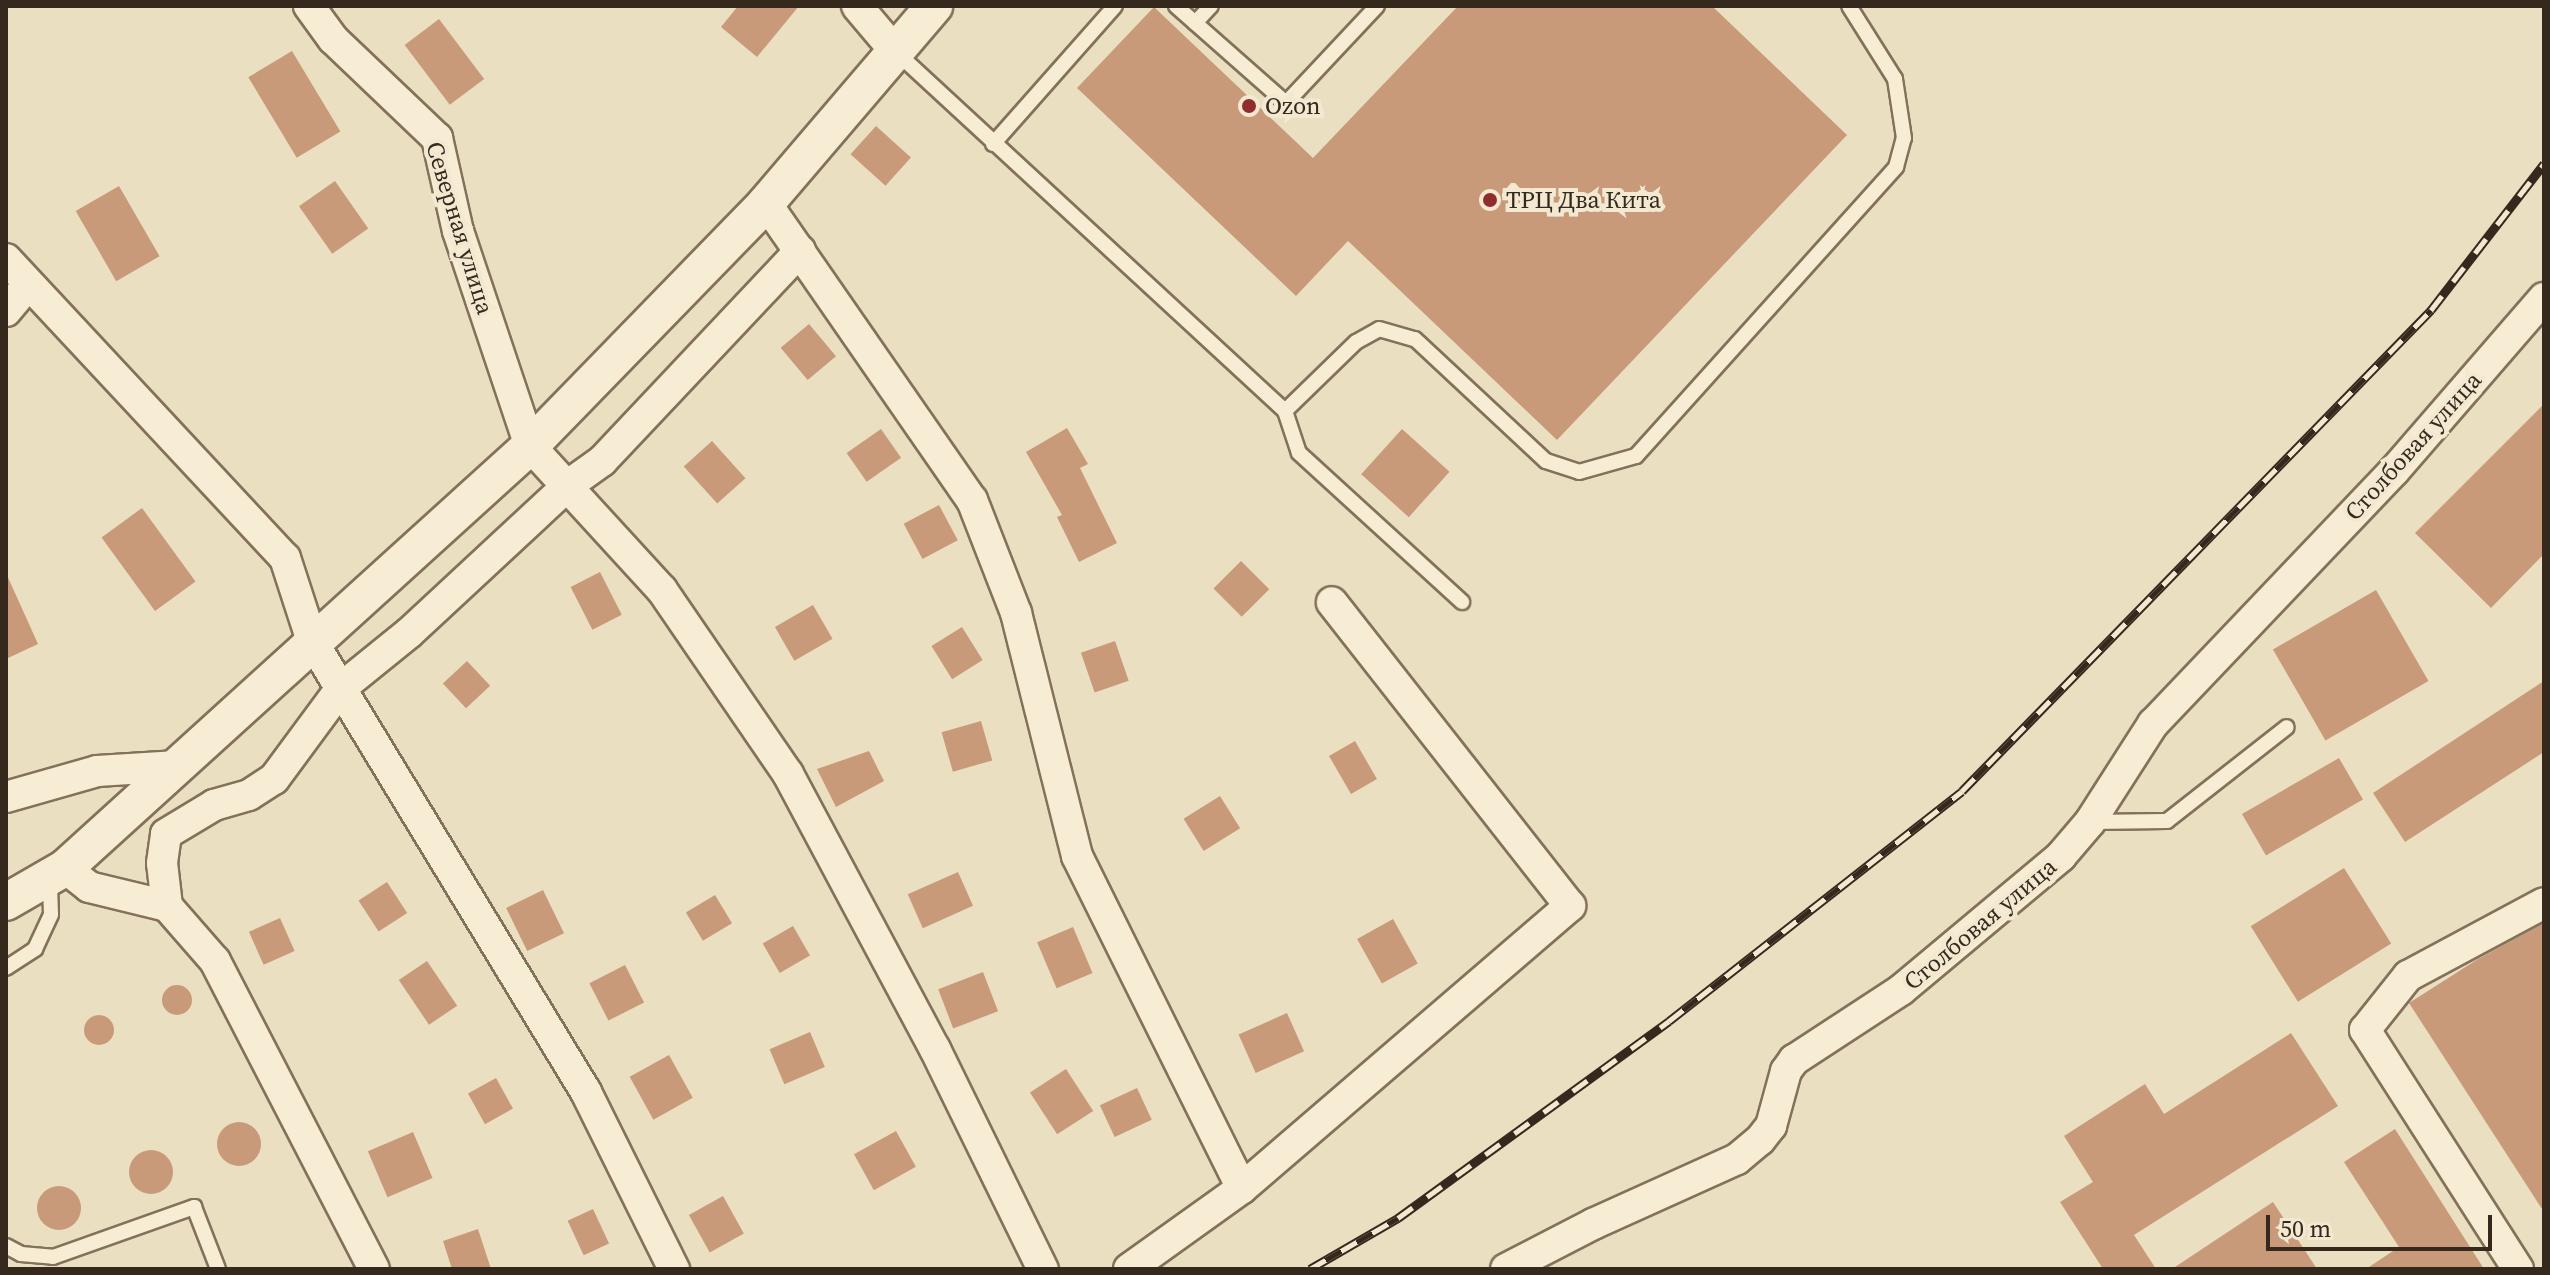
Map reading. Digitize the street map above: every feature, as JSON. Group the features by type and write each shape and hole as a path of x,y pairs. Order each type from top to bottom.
{"street":[{"name":"Северная улица","path":"309,6 333,39 437,138 458,231 530,446"},
{"path":"857,6 895,51"},
{"path":"6,902 58,873 530,446 766,203 934,6"},
{"path":"766,203 972,500 1016,613 1077,856 1242,1188"},
{"path":"374,1269 215,961 167,906 162,863 166,834 214,805 249,795 274,779 341,688 409,633 567,486 602,461 800,251"},
{"path":"6,259 285,558 312,641 586,1092 674,1269"},
{"path":"6,311 29,284"},
{"name":"Столбовая улица","path":"1506,1269 1593,1224 1737,1159 1771,1126 1786,1071 1794,1060 1901,990 2027,888 2090,822 2153,724 2394,471 2544,298"},
{"path":"530,446 662,590 788,774 935,1049 1043,1269"},
{"path":"1129,1269 1242,1188 1570,906 1332,602"},
{"path":"6,797 97,771 178,766"},
{"path":"58,873 89,887 167,906"},
{"path":"2518,1269 2365,1030 2408,976 2544,903"}],"lane":[{"path":"993,144 1115,6"},
{"path":"1176,6 1286,103 1377,6"},
{"path":"1195,23 1211,6"},
{"path":"1285,411 1356,342 1379,329 1415,339 1546,461 1579,472 1636,456 1896,167 1904,138 1895,79 1849,6"},
{"path":"895,51 1285,411 1299,453 1462,602"},
{"path":"2090,822 2167,821 2287,727"},
{"path":"6,968 35,949 51,914 58,873"},
{"path":"6,1246 21,1254 53,1257 194,1207 218,1269"}],"building":[{"path":"738,6 799,6 757,57 721,27"},
{"name":"ТРЦ Два Кита","path":"1458,6 1712,6 1847,135 1557,440 1348,241 1296,296 1077,88 1154,7 1313,158"},
{"path":"439,19 484,79 450,105 405,45"},
{"path":"292,51 340,132 297,158 248,77"},
{"path":"876,126 911,157 886,186 851,154"},
{"path":"335,181 368,229 332,254 299,206"},
{"path":"119,186 160,256 116,281 76,211"},
{"path":"809,324 836,356 808,380 781,348"},
{"path":"2544,404 2544,554 2491,608 2415,533"},
{"path":"1067,428 1088,464 1080,468 1117,543 1079,562 1057,517 1062,515 1026,452"},
{"path":"881,429 901,458 867,482 847,453"},
{"path":"1402,429 1450,472 1409,517 1361,474"},
{"path":"712,441 745,478 717,504 684,466"},
{"path":"939,505 958,540 922,559 904,524"},
{"path":"142,508 195,582 155,611 102,537"},
{"path":"1241,561 1269,589 1242,617 1213,589"},
{"path":"600,572 622,615 592,630 571,587"},
{"path":"6,573 38,644 6,659"},
{"path":"2376,590 2428,681 2325,740 2273,650"},
{"path":"813,605 832,639 794,661 775,627"},
{"path":"962,627 983,660 952,679 931,646"},
{"path":"1115,641 1129,681 1095,692 1081,653"},
{"path":"467,661 490,686 466,708 443,684"},
{"path":"2544,681 2544,752 2405,842 2373,793"},
{"path":"981,721 992,760 953,772 942,732"},
{"path":"1355,741 1377,779 1351,794 1329,756"},
{"path":"869,751 884,781 836,807 817,769"},
{"path":"2339,758 2363,800 2266,856 2242,814"},
{"path":"1220,796 1240,828 1204,851 1184,819"},
{"path":"2344,868 2391,943 2298,1002 2251,926"},
{"path":"958,872 973,906 923,928 908,894"},
{"path":"387,882 407,913 379,932 358,901"},
{"path":"543,890 564,933 527,951 506,908"},
{"path":"715,895 732,923 703,941 686,913"},
{"path":"280,918 295,951 264,965 249,932"},
{"path":"1393,919 1418,964 1382,983 1357,939"},
{"path":"2544,923 2544,1212 2409,1003 2478,959"},
{"path":"793,926 810,955 780,973 763,944"},
{"path":"1073,927 1093,973 1057,988 1037,942"},
{"path":"427,961 457,1006 429,1025 399,980"},
{"path":"625,965 644,1002 608,1021 589,983"},
{"path":"983,972 998,1011 953,1028 938,989"},
{"path":"177,985 183,986 191,994 191,1006 183,1014 177,1015 171,1014 163,1006 162,1000 163,994 171,986"},
{"path":"1287,1013 1304,1051 1256,1073 1239,1035"},
{"path":"99,1015 110,1019 114,1030 110,1041 99,1045 88,1041 84,1030 88,1019"},
{"path":"810,1032 825,1067 784,1084 769,1049"},
{"path":"2291,1033 2338,1106 2134,1235 2156,1269 2103,1269 2060,1202 2093,1182 2064,1136 2145,1084 2164,1114"},
{"path":"669,1055 693,1098 653,1120 630,1077"},
{"path":"1066,1069 1093,1111 1057,1134 1030,1092"},
{"path":"496,1078 513,1109 485,1124 468,1094"},
{"path":"1137,1088 1152,1120 1115,1137 1100,1105"},
{"path":"239,1122 255,1128 261,1144 255,1160 239,1166 223,1160 217,1144 223,1128"},
{"path":"2395,1129 2484,1269 2366,1269 2399,1247 2344,1162"},
{"path":"896,1131 916,1167 874,1190 854,1154"},
{"path":"413,1132 433,1178 387,1197 368,1151"},
{"path":"151,1150 167,1156 173,1172 167,1188 151,1194 135,1188 129,1172 135,1156"},
{"path":"59,1186 75,1192 81,1208 75,1224 59,1230 43,1224 37,1208 43,1192"},
{"path":"723,1196 744,1234 710,1253 689,1215"},
{"path":"2273,1202 2317,1269 2172,1269"},
{"path":"593,1209 609,1243 584,1255 568,1221"},
{"path":"478,1229 491,1269 452,1269 443,1241"}],"railway":[{"path":"1310,1269 1398,1218 1669,1021 1962,791 2431,310 2544,164"}],"place":[{"name":"Ozon","path":"1249,106"},
{"name":"ТРЦ Два Кита","path":"1490,200"}]}
